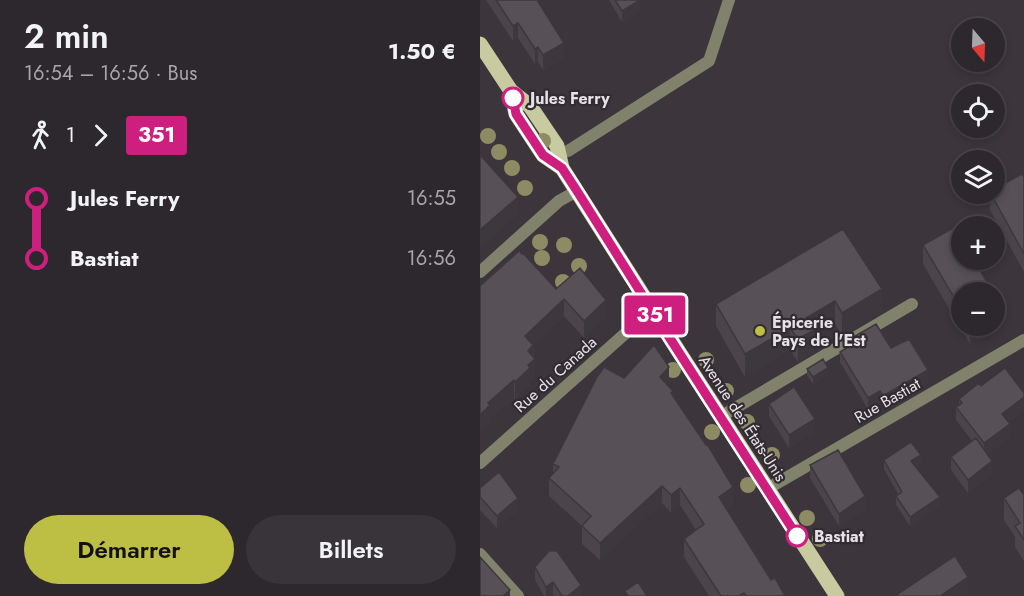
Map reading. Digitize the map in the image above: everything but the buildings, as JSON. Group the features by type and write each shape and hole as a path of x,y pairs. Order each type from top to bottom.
{"main road":[{"name":"Avenue des États-Unis","path":"480,44 511,91 516,114 543,155 562,168 837,596"}],"street":[{"path":"568,151 709,61 729,0"},
{"path":"480,272 559,201 577,191"},
{"path":"720,417 912,304"},
{"name":"Rue du Canada","path":"480,463 637,323 653,312"},
{"name":"Rue Bastiat","path":"767,489 1024,340"},
{"path":"480,554 518,596"}],"bus line":[{"name":"351","path":"513,98 516,114 543,155 562,168 797,536"}],"place":[{"name":"Jules Ferry","path":"513,98"},
{"name":"Épicerie Pays de l'Est","path":"760,331"},
{"name":"Bastiat","path":"797,536"}]}
